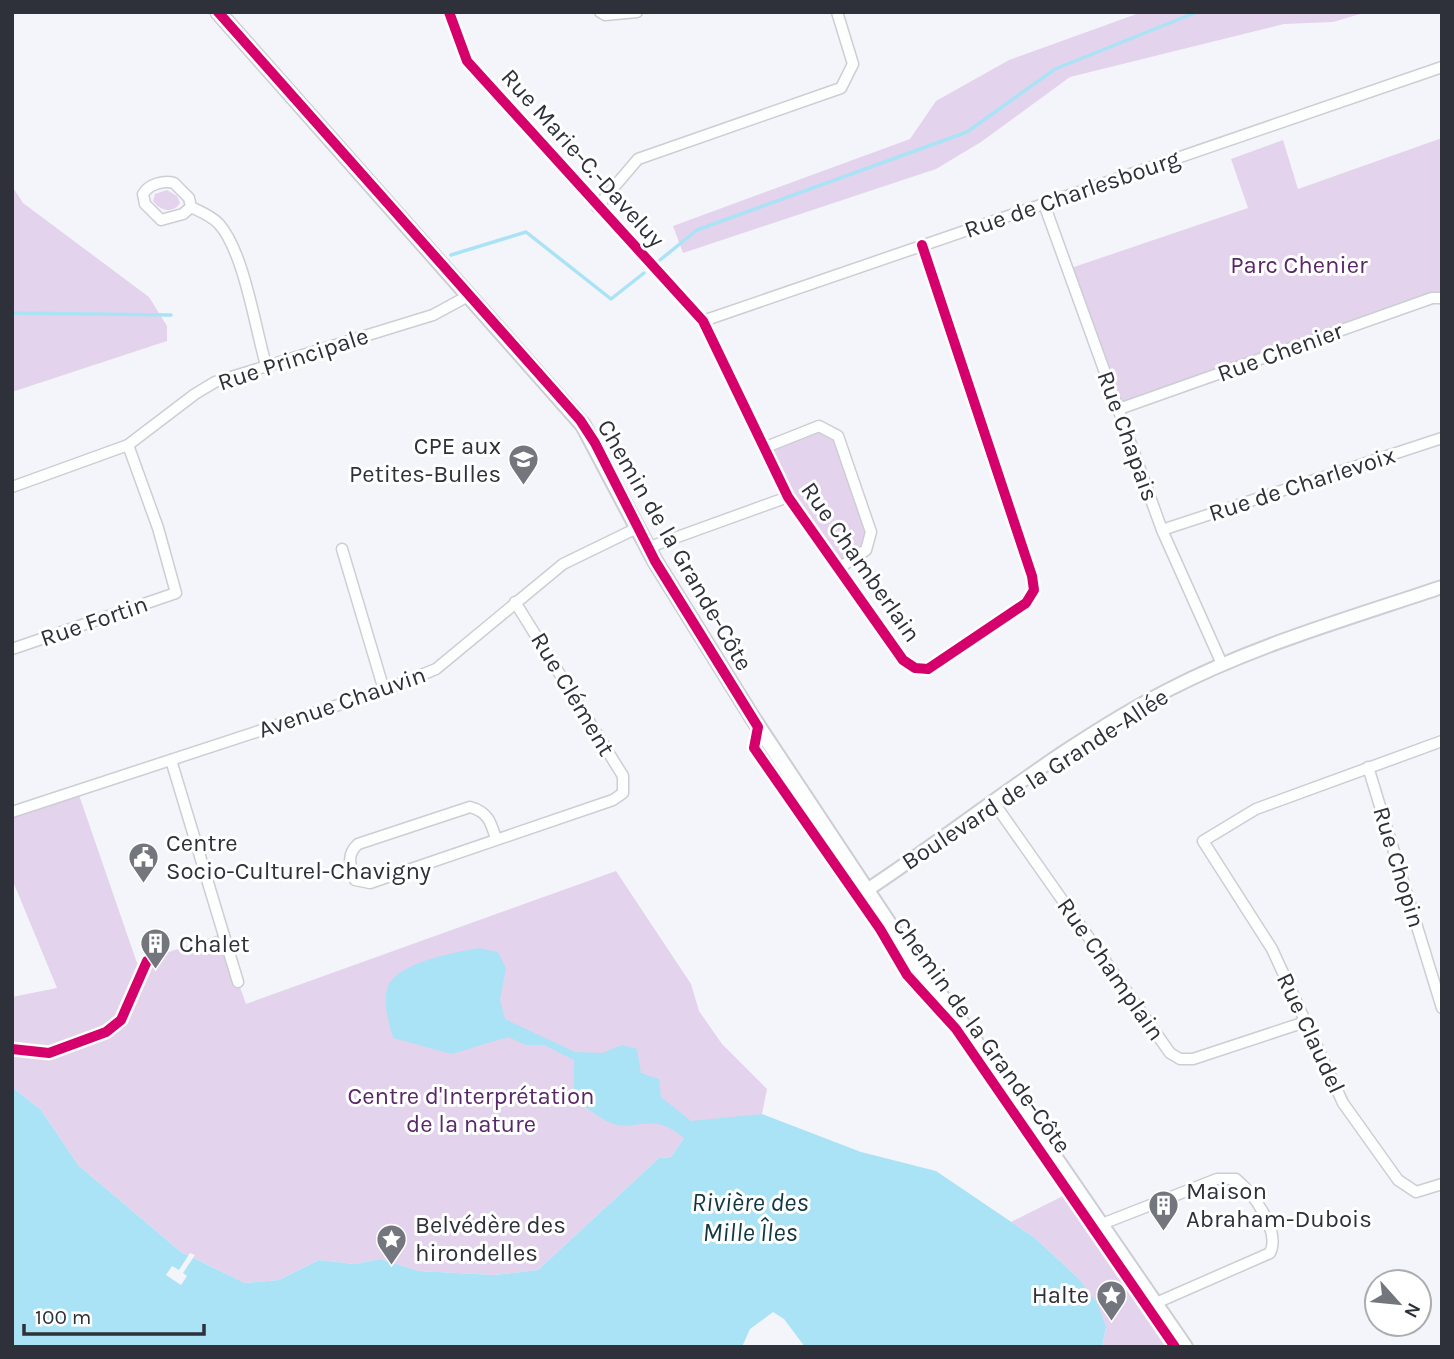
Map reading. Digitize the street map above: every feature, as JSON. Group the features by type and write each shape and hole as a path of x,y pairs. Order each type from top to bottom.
{"main road":[{"name":"Chemin de la Grande-Côte","path":"218,12 583,425 647,548 740,700 909,954 970,1034 1185,1347"}],"street":[{"name":"Rue Marie-C.-Daveluy","path":"449,12 467,61 703,321"},
{"path":"600,12 616,15 637,12"},
{"path":"597,207 638,159 841,88 853,64 837,12"},
{"name":"Rue de Charlesbourg","path":"703,321 1442,67"},
{"path":"191,207 183,214 161,220 145,204 143,194 150,187 171,182 187,196 191,207 215,220 232,244 265,365"},
{"name":"Rue Chapais","path":"1044,204 1162,530 1222,664"},
{"name":"Rue Chamberlain","path":"703,321 788,497 903,660 915,668 928,669 1027,603 1034,590 1032,576 922,245"},
{"name":"Rue Principale","path":"12,487 128,445 208,385 265,365 433,315 468,296"},
{"name":"Rue Chenier","path":"1119,409 1432,298 1442,298"},
{"path":"765,447 819,426 838,436 871,532 866,550 839,568"},
{"name":"Rue de Charlevoix","path":"1162,530 1442,438"},
{"name":"Rue Fortin","path":"12,649 176,593 158,527 128,445"},
{"name":"Rue Chamberlain","path":"647,548 788,497"},
{"name":"Avenue Chauvin","path":"12,812 384,690 436,669 570,559 637,528"},
{"path":"342,549 384,690"},
{"name":"Boulevard de la Grande-Allée","path":"867,890 1118,719 1222,664 1442,587"},
{"name":"Rue Clément","path":"496,839 615,799 625,789 622,776 515,602"},
{"path":"1368,766 1442,741"},
{"path":"171,760 238,982"},
{"name":"Rue Claudel","path":"1368,766 1256,809 1203,842 1272,949 1343,1102 1398,1180 1416,1192 1442,1184"},
{"name":"Rue Chopin","path":"1368,766 1442,1009"},
{"name":"Rue Champlain","path":"994,803 1170,1053 1180,1059 1193,1059 1304,1022"},
{"path":"470,807 481,810 490,819 496,839 370,883 355,880 349,861 352,850 358,844 470,807"},
{"path":"1102,1224 1217,1179 1236,1180 1247,1191 1271,1228 1274,1242 1270,1253 1156,1303"}],"green space":[{"path":"1142,12 1367,12 1333,22 1284,24 1070,77 981,142 936,169 683,253 673,226 910,139 936,101 1009,60"},
{"name":"Parc Chenier","path":"1442,138 1442,294 1119,409 1068,269 1248,208 1231,159 1283,140 1298,189"},
{"path":"12,186 23,203 149,297 167,326 167,341 12,392"},
{"path":"167,190 177,196 180,203 174,209 163,209 153,201 155,194"},
{"path":"819,426 838,436 871,532 866,550 839,568 788,497 766,447"},
{"name":"Centre d'Interprétation de la nature","path":"78,792 137,963 221,934 246,1004 616,871 691,984 699,1011 722,1044 767,1089 762,1114 732,1118 684,1138 671,1157 659,1158 538,1270 494,1275 419,1271 380,1259 355,1264 319,1260 279,1280 245,1283 181,1252 78,1165 41,1110 12,1087 12,997 57,988 12,879 12,813"},
{"path":"1063,1196 1166,1346 1102,1347 1106,1327 1078,1278 1035,1238 1011,1222"}],"water":[{"name":"Rivière des Mille Îles","path":"479,948 498,952 506,968 500,1000 505,1019 575,1052 602,1053 622,1045 637,1049 641,1073 659,1079 661,1097 691,1121 762,1114 861,1152 936,1171 1035,1238 1078,1278 1098,1304 1106,1327 1102,1347 805,1347 784,1319 773,1312 750,1329 742,1347 12,1347 12,1087 41,1110 78,1165 181,1252 245,1283 279,1280 319,1260 355,1264 380,1259 419,1271 494,1275 538,1270 659,1158 671,1157 684,1138 662,1125 619,1125 596,1115 574,1098 574,1060 544,1045 526,1045 508,1037 452,1054 393,1038 386,1011 386,997 389,984 395,976 430,959"}],"pier":[{"path":"190,1253 195,1255 183,1273 187,1276 181,1285 166,1275 172,1266 179,1270"}],"waterway":[{"path":"660,260 697,230 967,132 1055,69 1197,12"},
{"path":"451,255 526,232 611,299 644,273"},
{"path":"12,313 171,315"}],"cycle path":[{"path":"218,12 580,420 595,443 655,561 758,727 754,748 880,929 907,975 956,1029 1175,1347"},
{"path":"449,12 467,61 703,321 788,497 903,660 915,668 928,669 1026,603 1034,590 1032,576 922,245"},
{"path":"12,1049 49,1053 106,1032 121,1020 147,961"}],"place":[{"name":"CPE aux Petites-Bulles","path":"524,487"},
{"name":"Centre Socio-Culturel-Chavigny","path":"143,884"},
{"name":"Chalet","path":"156,971"},
{"name":"Maison Abraham-Dubois","path":"1163,1232"},
{"name":"Belvédère des hirondelles","path":"392,1266"},
{"name":"Halte","path":"1112,1322"}]}
